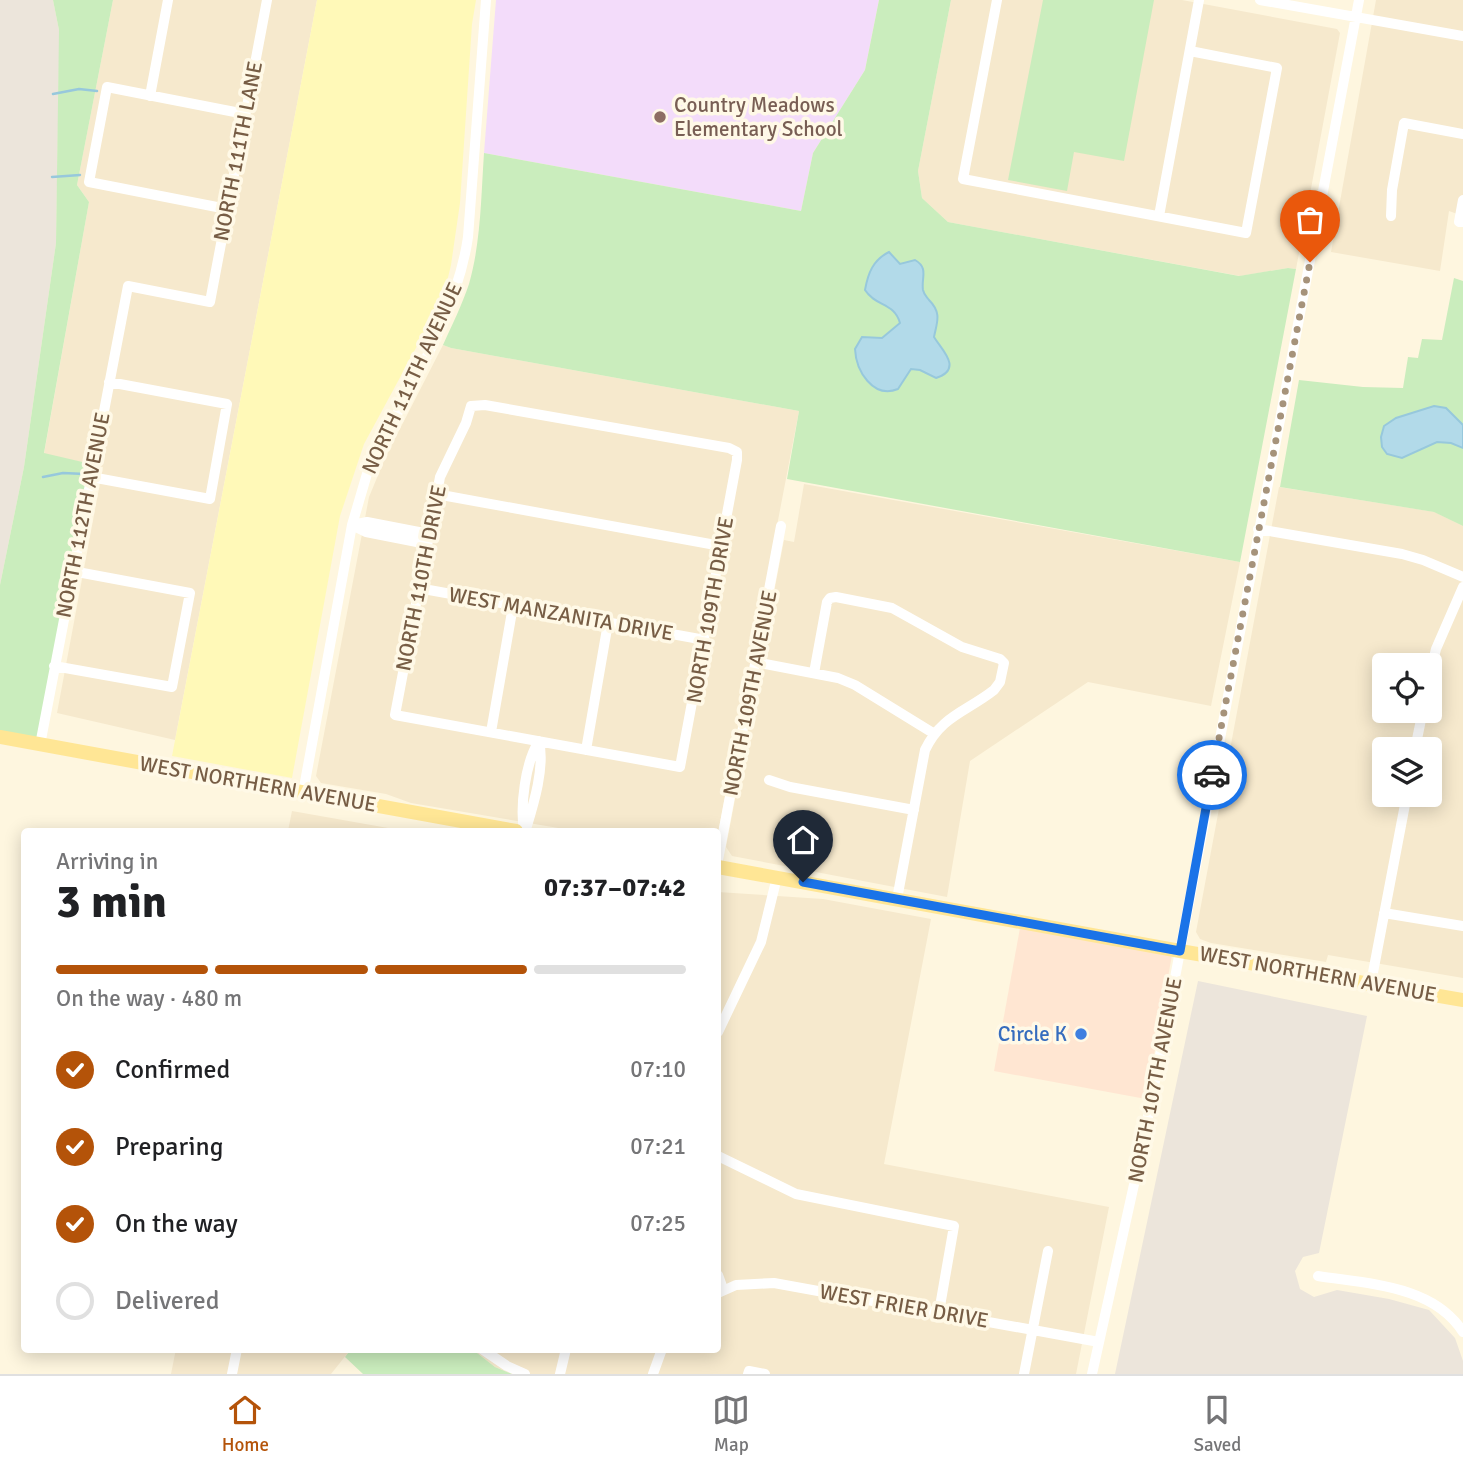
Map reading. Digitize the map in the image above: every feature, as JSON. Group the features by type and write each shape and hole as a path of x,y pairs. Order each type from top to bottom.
{"main road":[{"name":"WEST NORTHERN AVENUE","path":"0,737 499,828"},
{"name":"WEST NORTHERN AVENUE","path":"721,868 1463,1000"}],"street":[{"path":"150,96 168,0"},
{"name":"NORTH 111TH LANE","path":"128,286 210,302 267,0"},
{"name":"NORTH 111TH AVENUE","path":"303,793 352,525 369,467 449,309 459,279 468,237 486,0"},
{"path":"998,0 963,179 1246,233 1277,68 1190,51"},
{"path":"1159,216 1199,0"},
{"path":"1260,0 1463,37"},
{"name":"NORTH 107TH AVENUE","path":"1092,1374 1141,1153 1359,0"},
{"path":"227,209 89,182 107,88 245,114"},
{"path":"1391,216 1392,190 1404,123 1463,134"},
{"path":"1461,222 1463,200"},
{"name":"NORTH 112TH AVENUE","path":"40,745 128,286"},
{"path":"91,477 210,499 227,404 109,382"},
{"name":"NORTH 109TH DRIVE","path":"471,405 512,409 729,448 737,452 680,767 586,750"},
{"name":"NORTH 110TH DRIVE","path":"471,405 466,423 440,477 395,715 491,732"},
{"path":"436,494 722,546"},
{"path":"352,525 366,532 428,539"},
{"name":"NORTH 109TH AVENUE","path":"721,844 781,526"},
{"path":"1258,528 1402,554 1437,565 1463,578"},
{"path":"54,666 172,687 190,593 72,571"},
{"path":"1435,653 1463,587"},
{"name":"WEST MANZANITA DRIVE","path":"418,588 705,640"},
{"path":"814,673 830,598 892,608 962,647 1000,659 1004,663 1000,682 994,690 943,723 933,733 925,750 897,900"},
{"path":"513,606 491,732 586,750 608,623"},
{"path":"755,662 838,678 855,685 933,733"},
{"path":"525,828 542,754 539,741"},
{"path":"769,780 790,787 914,810"},
{"path":"1371,983 1404,807"},
{"path":"721,1026 761,942 777,877"},
{"path":"1384,913 1463,926"},
{"path":"721,1157 796,1194 954,1226 939,1312"},
{"path":"1024,1374 1048,1251"},
{"path":"1318,1276 1416,1294 1438,1306 1457,1322 1463,1332"},
{"name":"WEST FRIER DRIVE","path":"721,1291 759,1283 774,1283 1099,1342"},
{"path":"232,1374 236,1353"},
{"path":"488,1353 525,1374"},
{"path":"560,1374 565,1353"},
{"path":"653,1374 661,1353"},
{"path":"749,1373 765,1374"}],"shaded area":[{"path":"0,0 53,0 59,30 59,63 56,243 24,467 0,585"},
{"path":"113,0 317,0 175,740 57,713 103,467 44,454 89,202 77,185"},
{"name":"Country Meadows Elementary School","path":"496,0 879,0 865,70 813,153 801,211 484,153"},
{"path":"951,0 1182,0 1337,29 1340,33 1296,269 1240,276 948,222 922,198 918,171"},
{"path":"1376,0 1463,0 1463,216 1449,211 1440,271 1331,252"},
{"path":"443,345 799,411 719,828 558,828 411,803 386,794 321,783 316,776 369,497 386,456"},
{"path":"804,484 1240,562 1211,706 1088,682 970,761 947,897 732,856 726,847 784,540 794,542"},
{"path":"1279,487 1435,512 1463,526 1463,978 1328,955 1326,962 1200,939 1196,932"},
{"path":"292,811 388,828 289,828"},
{"path":"721,892 823,899 931,919 884,1164 1109,1207 1076,1374 512,1374 495,1367 477,1353 721,1353"},
{"path":"1020,928 1172,955 1146,1099 994,1071"},
{"path":"1198,981 1367,1016 1319,1253 1303,1257 1295,1271 1300,1289 1314,1297 1337,1290 1389,1299 1429,1310 1455,1338 1463,1361 1463,1374 1115,1374"},
{"path":"175,1353 348,1353 331,1374 171,1374"}],"green space":[{"path":"53,0 113,0 77,185 89,202 44,453 91,464 38,739 0,731 0,585 24,467 56,243 59,30"},
{"path":"879,0 951,0 918,171 922,198 948,222 1239,276 1296,269 1240,562 787,479 799,411 443,345 463,300 473,268 480,219 484,153 801,211 813,153 865,70"},
{"path":"1043,0 1154,0 1124,161 1074,152 1067,191 1008,180"},
{"path":"1454,278 1463,281 1463,526 1434,512 1280,487 1299,380 1403,388 1408,357 1418,358 1422,339 1442,340"},
{"path":"348,1353 477,1353 495,1367 512,1374 363,1374 345,1357"}],"sand":[{"path":"317,0 476,0 472,24 460,203 451,265 443,298 364,444 340,516 292,778 172,756"}],"water":[{"path":"889,252 900,264 915,260 922,266 923,292 937,313 934,337 950,364 944,374 936,378 920,370 911,369 898,389 889,391 874,387 867,381 859,366 855,349 862,337 882,338 900,323 894,311 865,290 872,268"},
{"path":"1434,406 1446,408 1463,425 1463,448 1451,443 1437,442 1402,458 1387,454 1382,447 1384,426 1396,418"}],"waterway":[{"path":"53,94 79,89 97,91"},
{"path":"52,177 80,175"},
{"path":"43,477 63,473 85,474"}],"way so far":[{"path":"1212,775 1310,262"}],"place":[{"name":"Country Meadows Elementary School","path":"660,117"},
{"name":"Circle K","path":"1081,1034"}],"route":[{"path":"803,882 1180,951 1212,775"}]}
